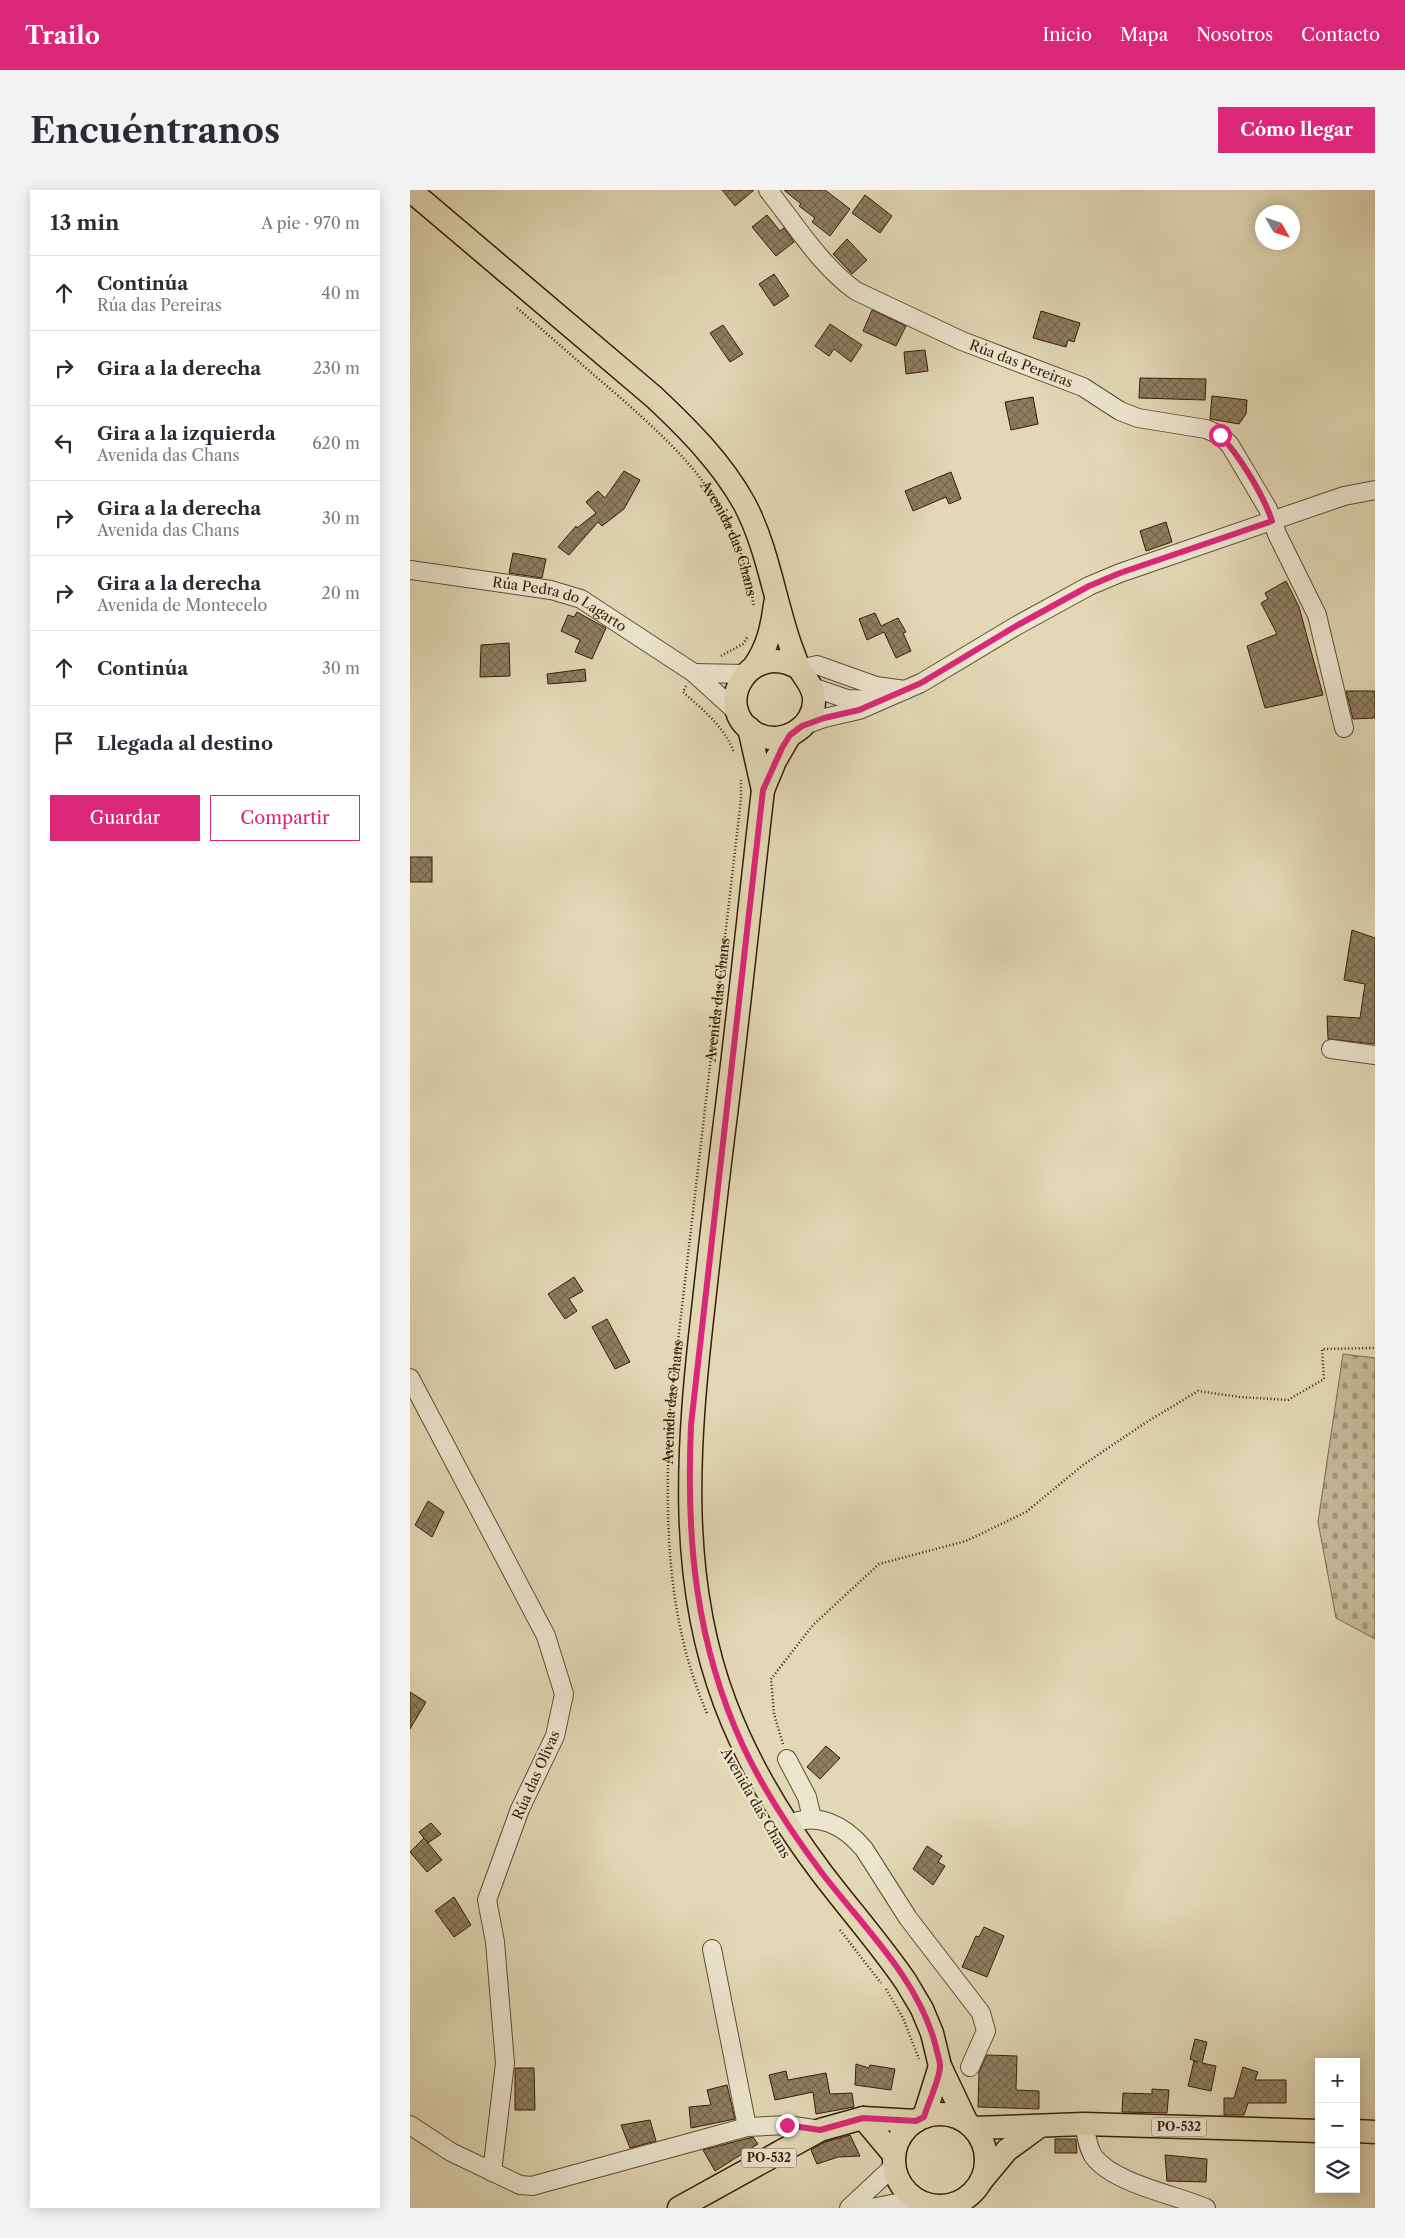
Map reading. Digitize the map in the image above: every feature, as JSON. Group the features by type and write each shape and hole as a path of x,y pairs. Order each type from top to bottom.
{"main road":[{"name":"Avenida das Chans","path":"410,190 646,390 688,428 717,463 744,504 768,564 775,598 814,699 812,711 775,761 763,790 696,1372 691,1434 689,1502 696,1587 704,1635 716,1679 744,1747 766,1791 821,1872 887,1954 906,1982 925,2017 939,2060 970,2125"},
{"name":"Avenida das Chans","path":"763,790 737,693 750,670 764,652 769,637 775,598"},
{"path":"750,670 768,661 781,660 806,678"},
{"path":"743,720 768,738 796,731"},
{"path":"939,2060 920,2119 906,2128 898,2141 895,2160 898,2179 906,2190 917,2199 929,2204 943,2206 956,2203 968,2196 1007,2150 1040,2126"},
{"path":"863,2118 920,2119 946,2114 970,2125 982,2141 986,2157 984,2172 977,2187"},
{"path":"863,2118 895,2160"},
{"name":"PO-532","path":"679,2208 820,2130 863,2118"},
{"name":"PO-532","path":"970,2125 1040,2126 1084,2124 1315,2131"},
{"path":"1360,2131 1375,2132"}],"street":[{"name":"Rúa das Pereiras","path":"768,190 841,280 856,291 962,341 1083,387 1120,411 1138,418 1206,429 1220,435 1230,445 1268,509 1317,615 1344,728"},
{"path":"796,731 824,718 859,710 905,690 1089,586 1145,564 1344,496 1375,490"},
{"name":"Rúa Pedra do Lagarto","path":"410,570 551,590 581,599 694,673 743,720"},
{"path":"879,700 847,699 806,678 817,665 876,686 905,690"},
{"path":"694,673 750,670"},
{"path":"1331,1049 1375,1055"},
{"name":"Rúa das Olivas","path":"410,1378 546,1636 564,1694 555,1736 520,1809 487,1900 495,1942 505,2064 492,2172"},
{"path":"787,1759 807,1797 812,1818"},
{"path":"788,1825 800,1819 825,1820 855,1839 919,1932 981,2013 986,2032 970,2068"},
{"path":"712,1949 747,2127"},
{"path":"1084,2124 1094,2157 1109,2169 1150,2189 1206,2208"},
{"path":"410,2125 451,2152 520,2185 538,2185 747,2127 787,2125 820,2130"},
{"path":"848,2208 895,2160"},
{"path":"871,2208 917,2199"}],"path":[{"name":"Avenida das Chans","path":"513,304 664,435 696,470 721,508 739,544 748,574 754,606 753,615"},
{"path":"716,658 742,644 751,631"},
{"path":"694,673 683,692 712,719 723,733 734,755"},
{"name":"Avenida das Chans","path":"709,1717 697,1690 684,1648 674,1599 666,1486 671,1401 741,799 739,772"},
{"path":"787,1759 774,1714 772,1679 813,1625 879,1564 966,1540 1026,1512 1083,1465 1145,1423 1198,1391 1240,1397 1288,1400 1324,1379 1322,1349 1375,1348"},
{"path":"840,1928 886,1988 906,2027 917,2060 939,2060"}],"green space":[{"path":"1343,1354 1375,1358 1375,1639 1336,1618 1318,1522"}],"building":[{"path":"722,190 754,190 735,206"},
{"path":"784,190 825,190 850,209 830,236 812,222 815,218 799,206 801,204"},
{"path":"865,195 892,216 880,233 852,213"},
{"path":"767,215 780,231 784,228 794,242 776,256 752,227"},
{"path":"847,239 867,260 852,274 833,254"},
{"path":"774,274 789,296 774,306 759,284"},
{"path":"872,310 906,326 896,346 863,331"},
{"path":"1041,311 1080,323 1074,342 1068,340 1066,347 1033,338"},
{"path":"830,324 862,345 851,362 834,349 829,356 815,346"},
{"path":"723,325 743,354 730,362 710,333"},
{"path":"925,350 928,371 906,374 904,352"},
{"path":"1140,378 1206,379 1205,400 1139,398"},
{"path":"1212,396 1247,400 1246,414 1239,424 1210,419"},
{"path":"1033,397 1038,424 1011,430 1005,402"},
{"path":"624,471 640,480 624,509 602,526 598,522 569,555 558,547 576,526 577,528 596,513 586,502 598,491 605,498"},
{"path":"951,472 961,499 949,504 946,497 913,511 905,491"},
{"path":"1166,522 1172,542 1146,551 1140,531"},
{"path":"513,553 546,559 542,578 509,573"},
{"path":"1286,581 1299,607 1323,695 1265,708 1247,646 1277,634 1261,603 1268,599 1265,593"},
{"path":"577,612 606,628 592,659 575,652 580,640 561,631 568,615 574,617"},
{"path":"875,613 881,626 898,618 906,632 903,633 911,651 896,658 884,632 867,640 859,619"},
{"path":"509,643 510,676 480,677 481,645"},
{"path":"585,669 586,681 548,684 547,674"},
{"path":"1346,691 1375,691 1375,718 1353,719"},
{"path":"410,857 432,857 432,882 410,882"},
{"path":"1352,930 1375,938 1375,1044 1328,1039 1327,1016 1360,1018 1365,984 1344,980"},
{"path":"574,1277 583,1291 569,1299 577,1311 565,1319 548,1294"},
{"path":"607,1319 630,1362 615,1369 592,1327"},
{"path":"428,1501 444,1512 432,1537 415,1525"},
{"path":"410,1692 426,1702 410,1729"},
{"path":"826,1746 840,1758 820,1779 807,1767"},
{"path":"431,1823 441,1834 428,1843 419,1832"},
{"path":"424,1838 442,1860 427,1872 410,1852"},
{"path":"927,1846 942,1856 938,1862 945,1866 933,1885 913,1869"},
{"path":"454,1897 471,1925 454,1937 435,1911"},
{"path":"984,1927 1004,1936 987,1977 962,1967 976,1936 979,1937"},
{"path":"1195,2039 1207,2042 1202,2063 1216,2066 1211,2091 1188,2086 1194,2061 1198,2062 1190,2059"},
{"path":"987,2055 1017,2056 1016,2090 1039,2091 1039,2109 978,2107 979,2072"},
{"path":"856,2064 869,2068 870,2065 895,2069 891,2090 855,2085"},
{"path":"1243,2067 1258,2072 1255,2080 1286,2080 1286,2103 1248,2103 1244,2115 1224,2115 1224,2098 1234,2098"},
{"path":"515,2068 534,2068 535,2110 515,2110"},
{"path":"786,2071 788,2080 826,2073 830,2094 852,2093 854,2107 816,2114 813,2092 775,2100 769,2075"},
{"path":"727,2085 735,2119 691,2128 689,2107 711,2105 707,2090"},
{"path":"1152,2089 1169,2090 1167,2113 1122,2112 1123,2093 1152,2094"},
{"path":"650,2120 656,2141 630,2148 621,2125"},
{"path":"850,2135 860,2156 838,2157 817,2164 811,2150 825,2142"},
{"path":"753,2137 758,2144 715,2171 703,2150"},
{"path":"1055,2139 1076,2139 1077,2153 1055,2153"},
{"path":"1165,2155 1207,2159 1206,2182 1167,2181"}],"route":[{"path":"787,2125 820,2130 863,2118 890,2118 916,2121 924,2117 940,2066 932,2033 922,2009 906,1982 887,1954 821,1872 766,1791 744,1747 716,1679 704,1635 696,1587 690,1538 689,1469 691,1425 709,1252 763,790 782,748 790,735 798,731 802,726 824,718 859,710 921,683 1016,626 1089,586 1216,538 1272,521 1268,509 1230,445 1220,435"}]}
